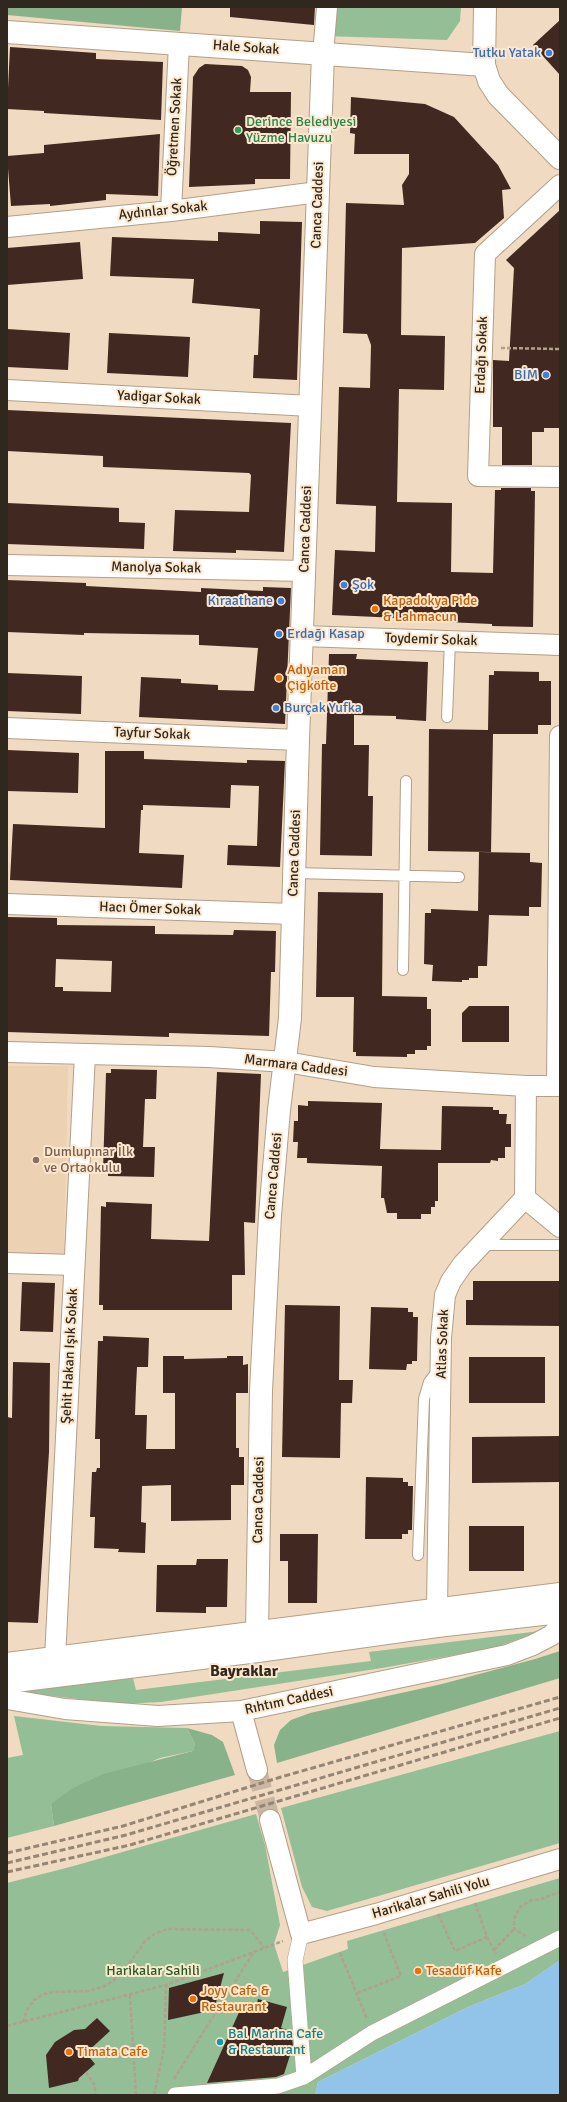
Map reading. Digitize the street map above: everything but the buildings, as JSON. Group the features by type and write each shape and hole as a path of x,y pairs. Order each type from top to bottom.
{"street":[{"path":"324,54 327,7"},
{"path":"485,7 484,65 489,81 498,95 560,158"},
{"name":"Hale Sokak","path":"7,32 484,65"},
{"name":"Öğretmen Sokak","path":"171,211 179,44"},
{"name":"Canca Caddesi","path":"257,1641 261,1391 268,1253 278,1117 286,1062 290,1018 298,740 324,54"},
{"name":"Erdağı Sokak","path":"560,185 485,254 478,476 560,477"},
{"name":"Aydınlar Sokak","path":"7,227 171,211 318,192"},
{"name":"Yadigar Sokak","path":"7,390 311,406"},
{"name":"Manolya Sokak","path":"7,565 305,571"},
{"name":"Toydemir Sokak","path":"303,636 560,645"},
{"name":"Tayfur Sokak","path":"7,728 298,740"},
{"path":"558,1086 560,736"},
{"name":"Hacı Ömer Sokak","path":"7,904 293,914"},
{"name":"Marmara Caddesi","path":"7,1052 209,1057 286,1062 374,1077 526,1086 558,1086"},
{"name":"Şehit Hakan Işık Sokak","path":"55,1658 85,1054"},
{"path":"526,1086 525,1198 560,1227"},
{"name":"Atlas Sokak","path":"437,1617 442,1314 445,1295 450,1281 463,1264 525,1198"},
{"path":"7,1263 74,1265"},
{"path":"7,1682 257,1641 437,1617 560,1594"},
{"path":"437,1617 560,1612"},
{"name":"Rıhtım Caddesi","path":"7,1699 65,1709 158,1716 241,1711 507,1655 533,1645 552,1634 560,1625"},
{"path":"7,1664 55,1658 257,1641"},
{"path":"241,1711 257,1770"},
{"path":"270,1820 301,1934 295,1960 304,2077"},
{"name":"Harikalar Sahili Yolu","path":"301,1934 376,1914 560,1859"},
{"name":"Harikalar Sahili Yolu","path":"301,1934 334,1938 560,1872"},
{"path":"174,2088 278,2086 304,2077 372,2033 560,1938"}],"lane":[{"path":"447,717 450,641"},
{"path":"403,970 406,780"},
{"path":"294,873 459,876"},
{"path":"480,1245 560,1245"},
{"path":"418,1555 424,1399 429,1382 441,1365"}],"path":[{"path":"482,348 560,349"},
{"path":"494,1950 514,1929 514,1919 520,1907 532,1900 541,1899 560,1892"},
{"path":"475,1902 487,1937 502,1967"},
{"path":"438,1914 455,1951 487,1937"},
{"path":"23,2022 27,2010 34,2000 44,1994 54,1992 89,1991 105,1986 113,1981 125,1969 146,1940 167,1928 249,1930 254,1934 264,1948"},
{"path":"514,1929 528,1937"},
{"path":"357,1993 401,1976 382,1930"},
{"path":"7,2026 166,1985 301,1934"},
{"path":"174,2088 254,1952"},
{"path":"340,1953 372,2033"},
{"path":"154,2095 164,2049 166,1985"},
{"path":"130,1995 136,2095"},
{"path":"86,2072 95,2086 96,2095"}],"shaded area":[{"name":"Dumlupınar İlk ve Ortaokulu","path":"7,1066 68,1066 64,1255 7,1253"}],"green space":[{"path":"7,7 182,7 180,31 7,15"},
{"path":"327,7 461,7 460,21 447,40 325,36"},
{"path":"540,1631 494,1648 382,1668 161,1702 120,1704 11,1691 133,1678 136,1690 371,1661 369,1652"},
{"path":"560,1651 560,1678 277,1763 274,1745 280,1730 291,1720 310,1713 442,1684"},
{"path":"14,1716 101,1726 187,1728 195,1744 193,1751 160,1758 51,1804 54,1826 7,1838 7,1758 23,1755"},
{"path":"187,1728 212,1735 223,1742 235,1775 54,1826 51,1804 71,1789 103,1774 193,1751 195,1744"},
{"path":"560,1731 560,1843 327,1911 312,1907 302,1887 281,1808"},
{"name":"Harikalar Sahili","path":"256,1814 265,1845 280,1925 274,1944 283,1972 348,1949 347,1941 560,1878 560,1960 525,1984 468,2007 318,2082 315,2095 7,2095 7,1883 70,1867"}],"water":[{"path":"560,1960 560,2095 315,2095 318,2082 468,2007 525,1984"}],"tunnel":[{"path":"257,1770 270,1820"}],"railway":[{"path":"7,1853 123,1826 281,1777 560,1697"},
{"path":"7,1863 126,1835 560,1708"},
{"path":"7,1872 130,1845 560,1718"}],"place":[{"name":"Tutku Yatak","path":"549,53"},
{"name":"Derince Belediyesi Yüzme Havuzu","path":"238,130"},
{"name":"BİM","path":"546,375"},
{"name":"Şok","path":"344,585"},
{"name":"Kıraathane","path":"281,601"},
{"name":"Kapadokya Pide & Lahmacun","path":"375,609"},
{"name":"Erdağı Kasap","path":"279,634"},
{"name":"Adıyaman Çiğköfte","path":"279,678"},
{"name":"Burçak Yufka","path":"276,708"},
{"name":"Dumlupınar İlk ve Ortaokulu","path":"36,1160"},
{"name":"Tesadüf Kafe","path":"418,1971"},
{"name":"Joyy Cafe & Restaurant","path":"193,1999"},
{"name":"Bal Marina Cafe & Restaurant","path":"220,2042"},
{"name":"Timata Cafe","path":"69,2052"}],"district":[{"name":"Bayraklar","path":"244,1672"}]}
